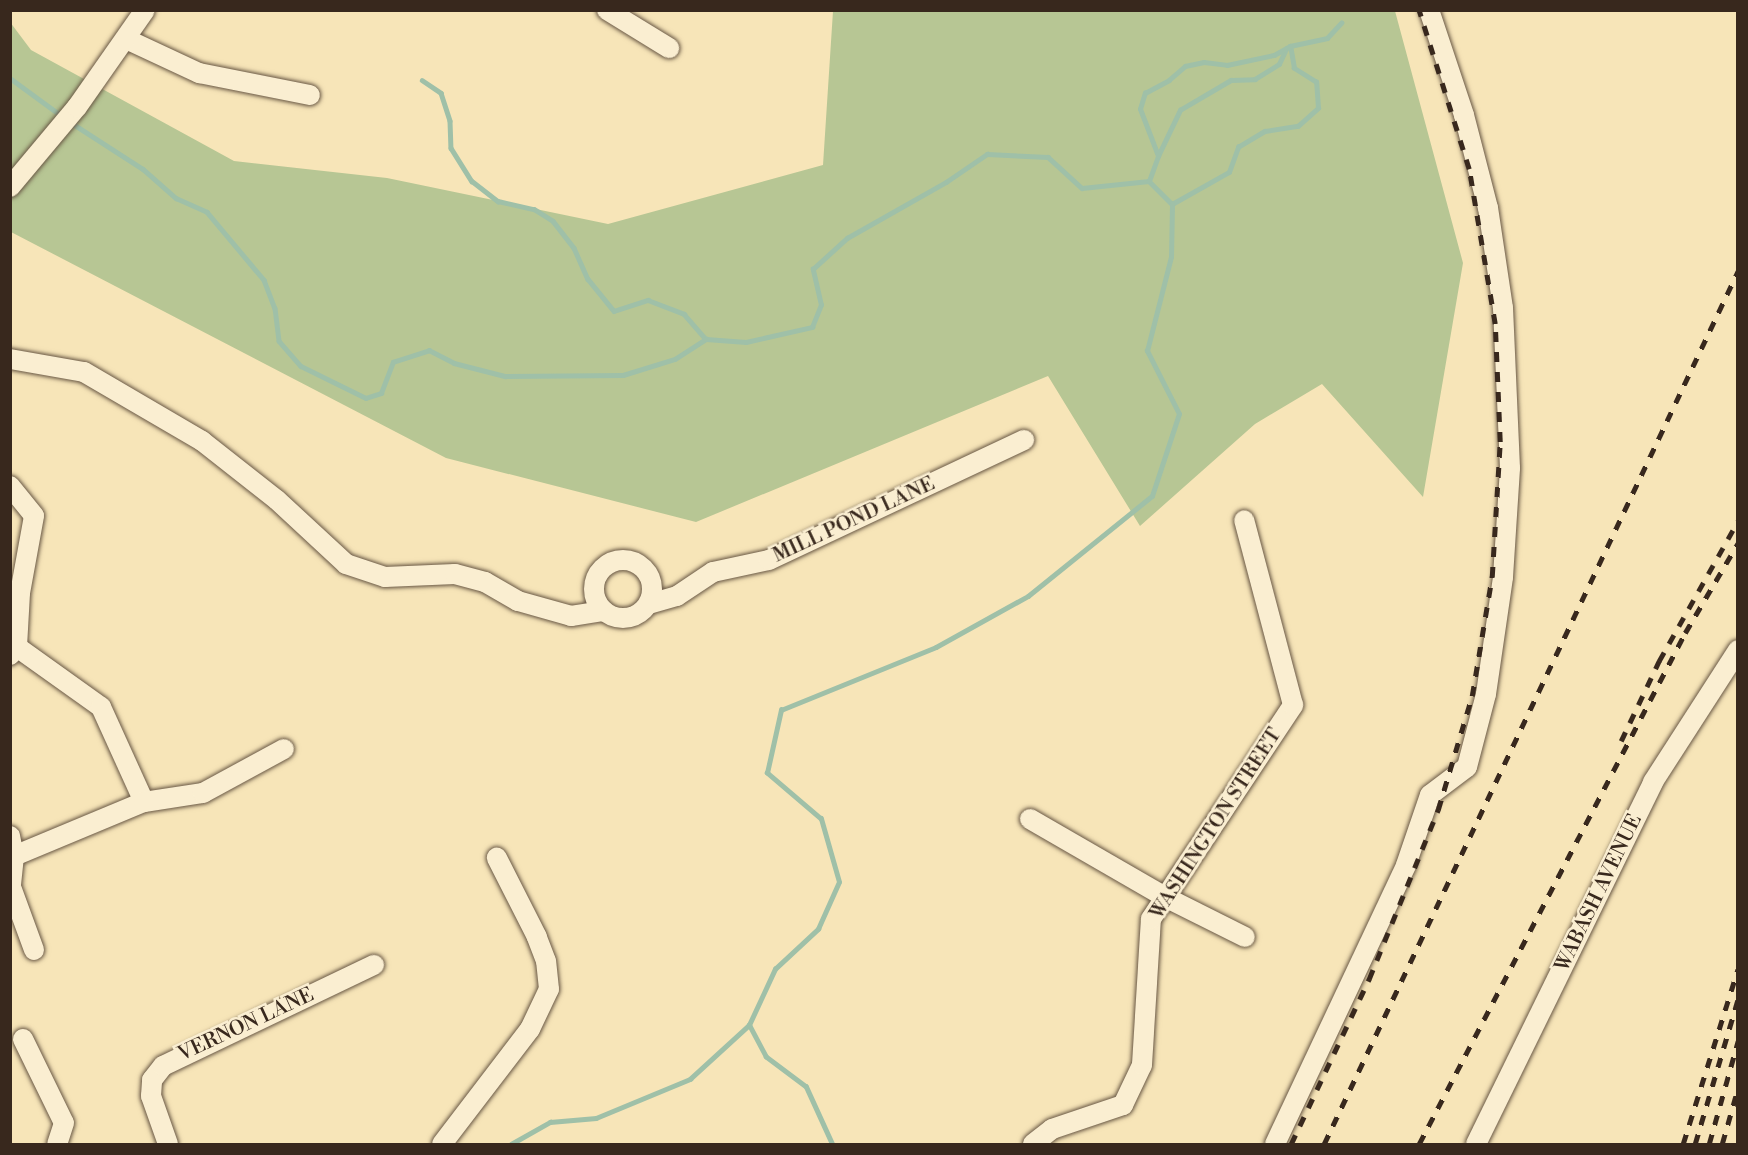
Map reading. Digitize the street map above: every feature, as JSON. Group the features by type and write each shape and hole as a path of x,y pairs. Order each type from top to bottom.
{"street":[{"path":"10,187 77,107 145,10"},
{"path":"607,10 669,48"},
{"path":"1275,1144 1406,865 1430,795 1467,766 1486,694 1503,577 1510,468 1503,308 1488,208 1464,115 1429,10"},
{"path":"126,39 199,73 310,95"},
{"name":"MILL POND LANE","path":"10,359 84,372 202,441 277,500 346,564 385,577 455,574 485,582 518,601 571,616 604,611 628,618 649,604 677,596 713,572 769,560 1024,440"},
{"path":"10,486 34,516 20,592 14,651 100,706 144,802"},
{"name":"WASHINGTON STREET","path":"1033,1144 1052,1129 1123,1106 1142,1065 1151,919 1293,705 1244,519"},
{"path":"604,611 594,595 596,576 609,563 618,560 637,562 644,568 652,585 649,604"},
{"name":"WABASH AVENUE","path":"1476,1144 1653,782 1737,650"},
{"path":"14,856 144,802 203,793 284,749"},
{"path":"1030,819 1167,898 1245,937"},
{"path":"10,836 14,856 11,887 34,950"},
{"path":"442,1144 530,1029 549,989 546,960 537,937 497,858"},
{"name":"VERNON LANE","path":"168,1144 151,1096 152,1080 163,1066 374,965"},
{"path":"23,1039 64,1123 57,1144"}],"green space":[{"path":"833,11 1395,11 1463,263 1423,497 1322,384 1255,424 1140,526 1048,376 696,522 446,458 11,232 10,22 31,50 234,161 387,178 608,224 823,165"}],"waterway":[{"path":"70,122 143,169 176,198 207,212 264,280 275,308 279,341 301,366 366,398 381,393 393,362 429,350 454,363 505,376 623,375 675,359 706,339 746,342 812,327 821,305 813,269 847,238 946,182 987,154 1048,157 1082,188 1149,181 1172,204 1229,172 1238,147 1265,131 1298,126 1318,108 1316,82 1294,68 1290,46 1327,38 1341,23"},
{"path":"1149,181 1158,156 1140,109 1145,93 1169,80 1185,66 1204,62 1227,65 1274,55 1290,46"},
{"path":"1158,156 1180,110 1231,80 1255,79 1279,64 1286,49"},
{"path":"10,78 63,117"},
{"path":"422,80 441,93 450,121 451,148 472,181 498,201 534,209 553,221 574,248 588,279 614,311 648,300 684,314 706,339"},
{"path":"832,1144 806,1087 766,1057 749,1025 775,969 818,929 839,882 821,819 767,773 781,710 936,647 1028,596 1152,496 1179,414 1147,351 1171,257 1172,204"},
{"path":"511,1144 550,1122 596,1118 690,1079 749,1025"}],"railway":[{"path":"1291,1144 1369,979 1438,810 1472,696 1492,577 1500,442 1495,324 1469,169 1419,10"},
{"path":"1324,1144 1738,271"},
{"path":"1621,741 1659,661 1738,521"},
{"path":"1419,1144 1685,633 1738,543"},
{"path":"1683,1144 1738,969"},
{"path":"1695,1144 1738,999"},
{"path":"1709,1144 1738,1041"},
{"path":"1722,1144 1738,1088"}]}
